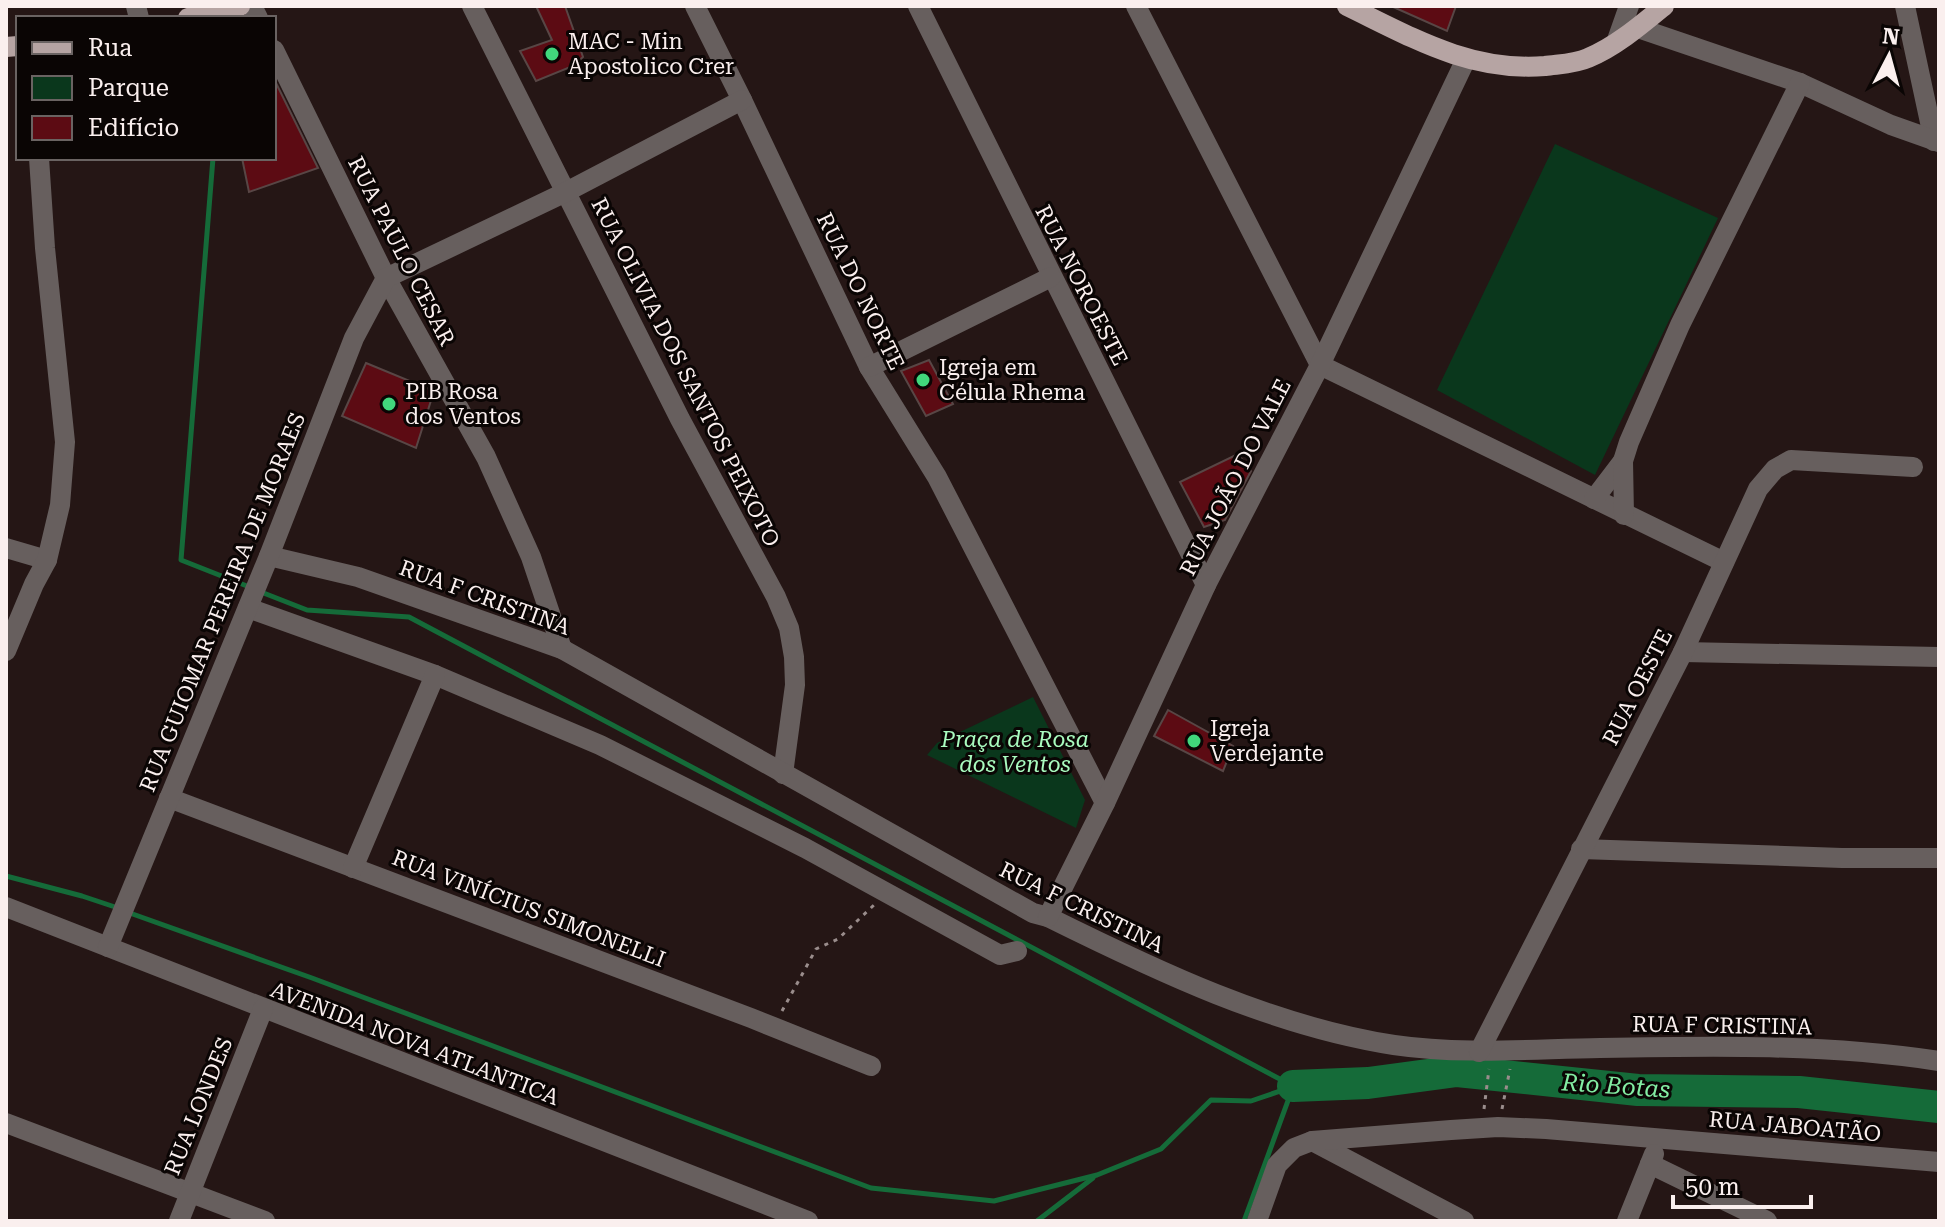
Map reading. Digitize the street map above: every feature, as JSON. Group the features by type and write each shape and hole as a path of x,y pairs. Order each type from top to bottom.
{"main road":[{"path":"205,13 240,6"},
{"path":"1347,6 1466,59 1521,68 1588,59 1638,28 1664,6"}],"street":[{"name":"RUA OLIVIA DOS SANTOS PEIXOTO","path":"472,6 680,419 776,597 789,628 795,685 783,774"},
{"name":"RUA DO NORTE","path":"695,6 869,367 937,477 1105,803"},
{"name":"RUA NOROESTE","path":"918,6 1206,585"},
{"path":"1136,6 1320,365 1724,562"},
{"path":"1617,40 1629,6"},
{"path":"1905,6 1936,142"},
{"path":"1638,28 1800,83 1936,142"},
{"name":"RUA PAULO CESAR","path":"276,54 386,278 486,457 531,557 562,649"},
{"name":"RUA JOÃO DO VALE","path":"1048,917 1105,803 1206,585 1320,365 1466,59"},
{"path":"1624,515 1623,461 1629,442 1680,325 1800,83"},
{"path":"386,278 566,192 742,100"},
{"path":"6,651 47,560 60,505 65,442 39,160"},
{"path":"869,367 1051,277"},
{"name":"RUA GUIOMAR PEREIRA DE MORAES","path":"112,937 354,338 386,278"},
{"name":"RUA OESTE","path":"1485,1055 1581,849 1683,652 1758,489 1775,469 1791,460 1913,467"},
{"path":"1594,499 1623,461"},
{"path":"6,548 47,560"},
{"name":"RUA F CRISTINA","path":"266,561 358,577 562,649 1033,913 1048,917 1149,967 1283,1019 1394,1045 1485,1055 1514,1050 1679,1046 1855,1052 1939,1061"},
{"path":"249,603 435,675 600,745 888,892 1000,955 1017,951"},
{"path":"1683,652 1939,657"},
{"path":"353,868 435,675"},
{"name":"RUA VINÍCIUS SIMONELLI","path":"169,798 871,1066"},
{"path":"1581,849 1842,858 1939,858"},
{"name":"AVENIDA NOVA ATLANTICA","path":"6,907 112,937 263,1009 808,1221"},
{"name":"RUA LONDES","path":"179,1221 263,1009"},
{"path":"6,1123 265,1221"},
{"name":"RUA JABOATÃO","path":"1312,1141 1498,1127 1939,1162"},
{"path":"1627,1221 1660,1139"},
{"path":"1257,1221 1277,1165 1294,1148 1312,1141 1464,1221"},
{"path":"1650,1164 1767,1221"}],"path":[{"path":"782,1012 816,949 838,939 888,892"},
{"path":"1504,1102 1514,1050"},
{"path":"1483,1110 1485,1055"}],"green space":[{"path":"1555,144 1718,218 1595,475 1437,390"},
{"name":"Praça de Rosa dos Ventos","path":"1033,697 1085,800 1076,828 927,755 937,743"}],"building":[{"name":"MAC - Min Apostolico Crer","path":"536,6 565,6 583,57 573,66 536,81 520,51 552,40"},
{"path":"1391,6 1456,6 1447,31"},
{"path":"276,83 318,168 249,192 242,160 276,160"},
{"name":"Igreja em Célula Rhema","path":"929,360 953,404 926,416 901,371"},
{"name":"PIB Rosa dos Ventos","path":"366,363 434,391 416,448 342,416"},
{"path":"1238,454 1251,471 1225,520 1204,527 1180,482"},
{"name":"Igreja Verdejante","path":"1168,710 1233,746 1223,771 1154,736"}],"waterway":[{"path":"213,160 181,560 252,588"},
{"path":"261,592 307,610 409,617 1293,1086"},
{"path":"6,876 118,908"},
{"path":"127,912 312,978 871,1188 994,1201 1097,1175 1161,1149 1211,1100 1251,1101 1292,1087"},
{"name":"Rio Botas","path":"1293,1086 1368,1083 1457,1071 1638,1090 1799,1092 1939,1107"},
{"path":"1244,1221 1293,1087"},
{"path":"1037,1221 1093,1178"}],"place":[{"name":"MAC - Min Apostolico Crer","path":"552,54"},
{"name":"Igreja em Célula Rhema","path":"923,380"},
{"name":"PIB Rosa dos Ventos","path":"389,404"},
{"name":"Igreja Verdejante","path":"1194,741"}]}
